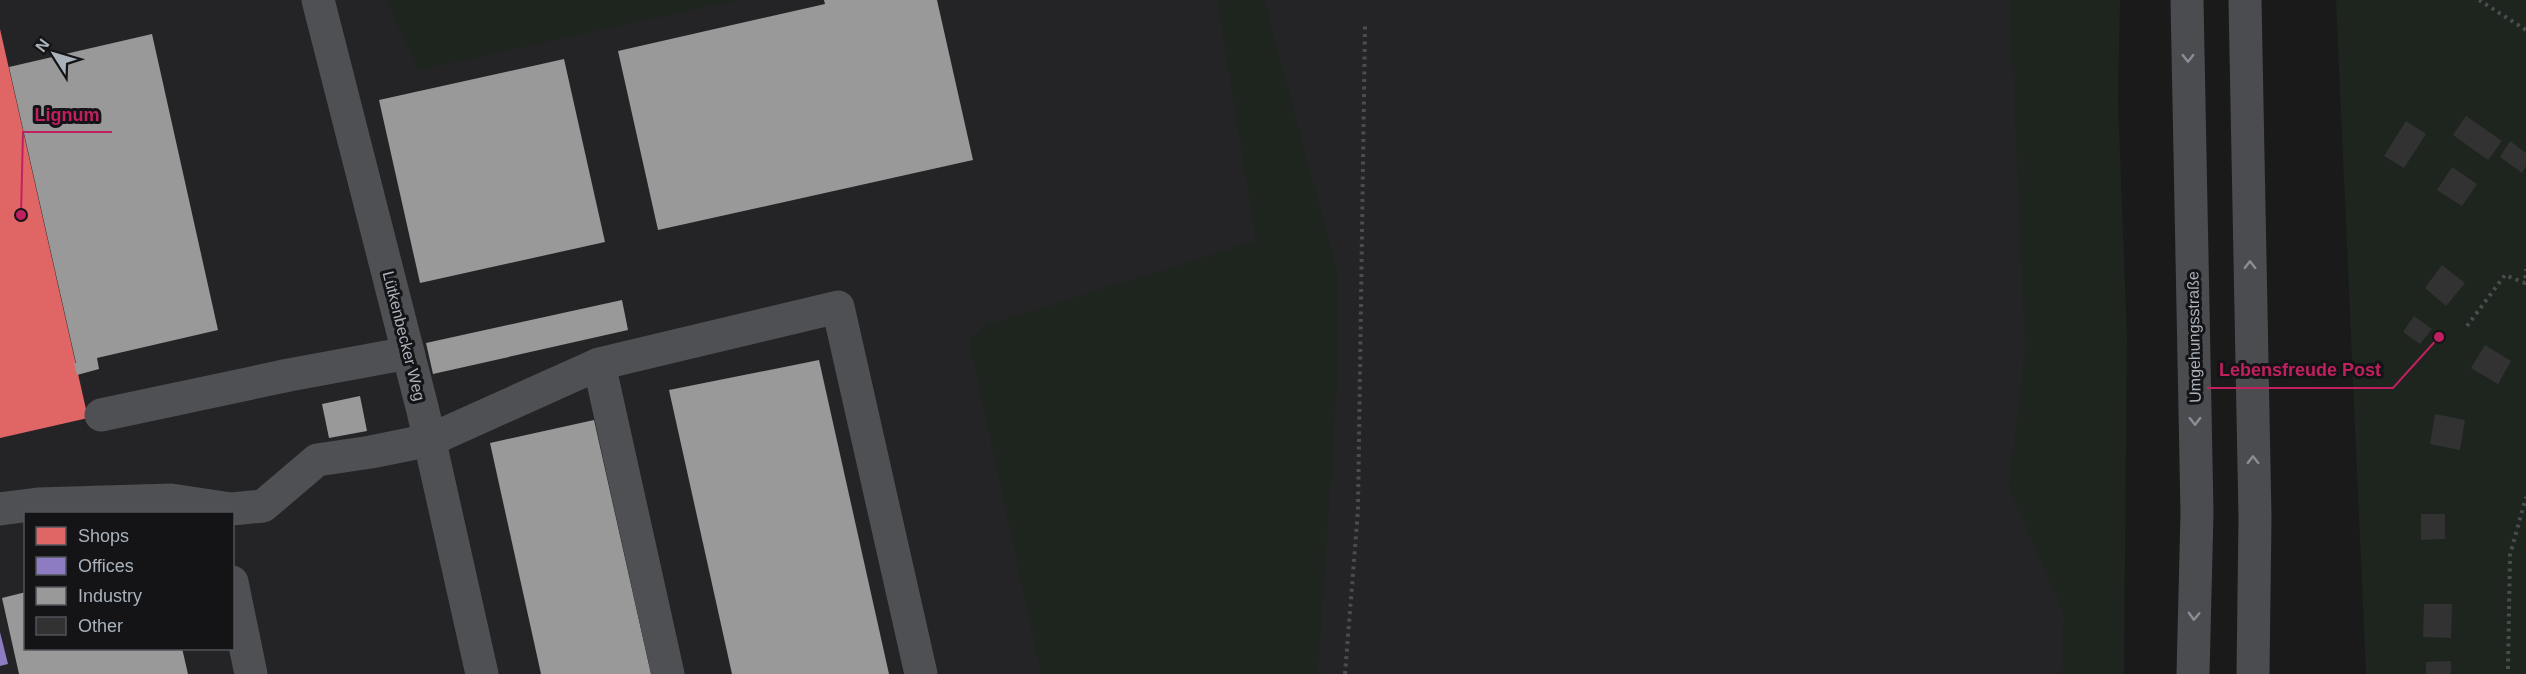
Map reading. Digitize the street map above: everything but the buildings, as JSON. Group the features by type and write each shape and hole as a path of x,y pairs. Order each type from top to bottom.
{"highway":[{"name":"Umgehungsstraße","path":"2187,0 2197,513 2193,674"},
{"path":"2245,0 2254,518 2253,674"},
{"path":"2254,518 2272,674"}],"street":[{"name":"Lütkenbecker Weg","path":"318,0 430,440 482,674"},
{"path":"0,509 38,504 171,500 218,510 263,506 317,460 430,440 598,364 838,307 921,674"},
{"path":"101,415 289,375 408,353"},
{"path":"598,364 668,674"},
{"path":"234,592 251,674"}],"path":[{"path":"2479,0 2526,30"},
{"path":"1345,674 1358,510 1365,25"},
{"path":"2468,326 2505,275 2525,283 2526,269"},
{"path":"2508,669 2510,555 2526,497"}],"shaded area":[{"path":"0,0 2045,0 2084,674 0,674"},
{"path":"386,0 738,0 418,70"},
{"path":"1217,0 1264,0 1338,274 1337,385 1318,674 1041,674 969,340 986,325 1256,241"},
{"path":"2010,0 2120,0 2118,101 2127,338 2124,674 2061,674 2064,614 2009,488 2025,350"},
{"path":"2336,0 2526,0 2526,674 2366,674"}],"place":[{"name":"Lignum","path":"21,215"},
{"name":"Lebensfreude Post","path":"2439,337"}]}
